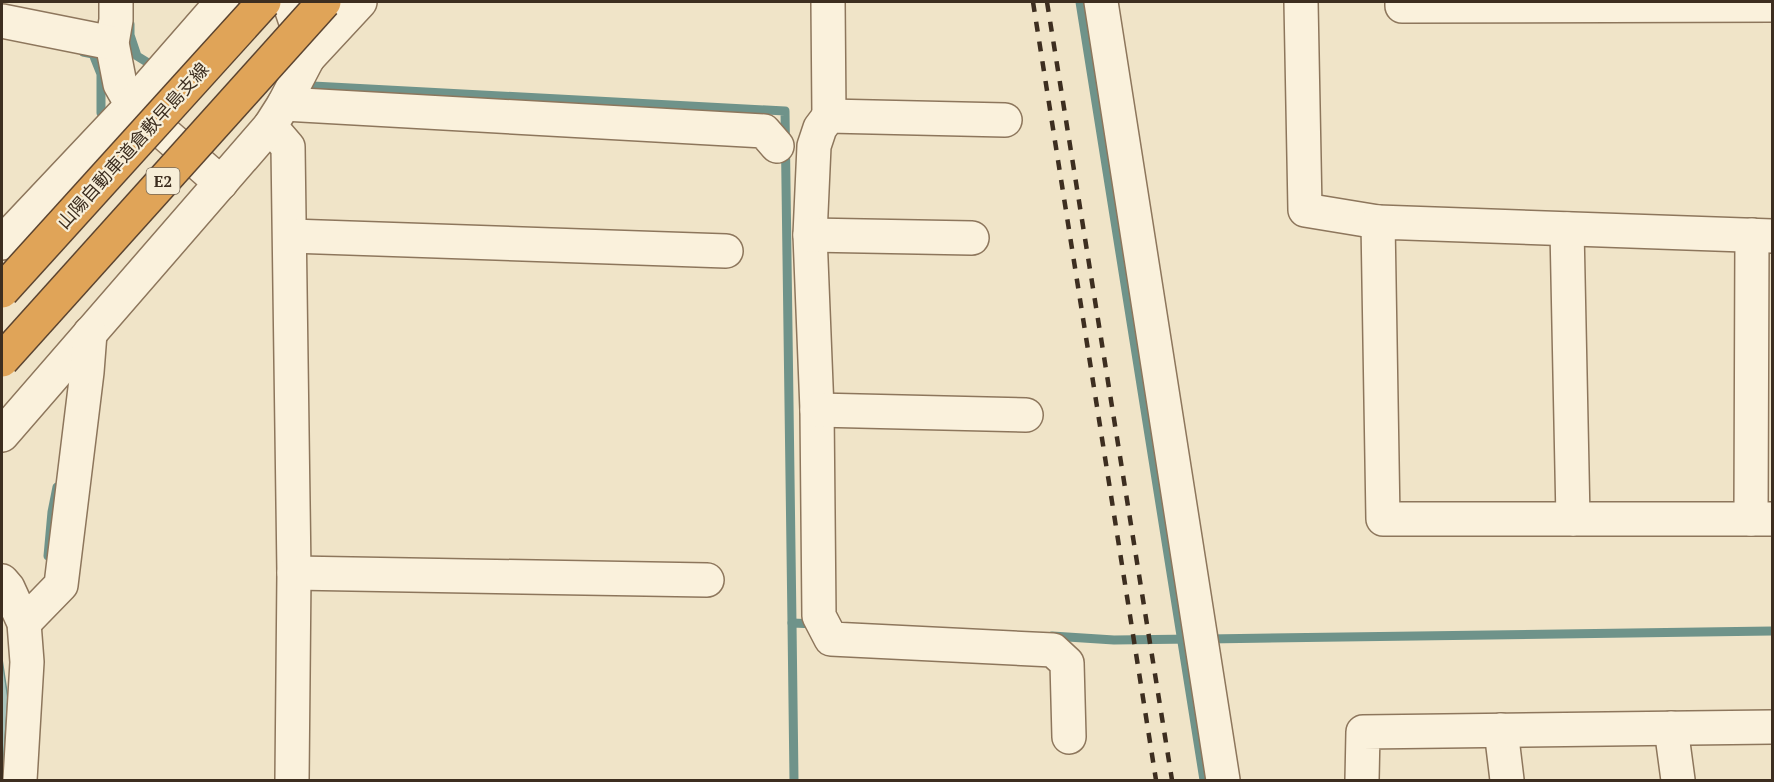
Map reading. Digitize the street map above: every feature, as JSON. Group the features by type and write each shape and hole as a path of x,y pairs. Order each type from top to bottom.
{"highway":[{"name":"山陽自動車道倉敷早島支線","path":"2,291 264,2"},
{"name":"E2","path":"2,360 324,2"}],"street":[{"path":"116,2 115,54 120,84 132,105 221,183"},
{"path":"2,243 132,105 222,2"},
{"path":"289,2 308,58"},
{"path":"2,435 221,183 277,115 308,58 360,2"},
{"path":"828,2 828,116 820,128 814,146 810,235 825,628 1053,650 1067,663 1069,737"},
{"path":"1101,2 1223,780"},
{"path":"1301,2 1305,210 1378,222 1762,236 1762,519 1383,519 1378,222"},
{"path":"1402,2 1402,6 1773,5"},
{"path":"2,21 115,54"},
{"path":"277,115 764,131 777,146"},
{"path":"277,115 288,147 291,236 294,573 292,780"},
{"path":"828,116 1005,120"},
{"path":"1567,229 1573,519"},
{"path":"810,235 972,238"},
{"path":"291,236 726,251"},
{"path":"24,623 61,585 90,333"},
{"path":"817,410 1026,415"},
{"path":"294,573 707,580"},
{"path":"2,581 8,588 24,623 27,662 20,780"},
{"path":"1362,780 1363,732 1773,727"},
{"path":"1671,728 1678,780"},
{"path":"1501,730 1507,780"}],"water":[{"path":"2,659 8,699 2,780"}],"waterway":[{"path":"1080,2 1204,780"},
{"path":"130,24 130,35 137,56 150,64"},
{"path":"83,52 93,54 101,74 101,113"},
{"path":"313,86 785,111 792,623"},
{"path":"48,556 57,487"},
{"path":"794,780 792,623 817,624"},
{"path":"1208,639 1772,631"},
{"path":"1052,636 1114,640 1194,639"}],"railway":[{"path":"1033,2 1156,780"},
{"path":"1047,2 1172,780"}]}
